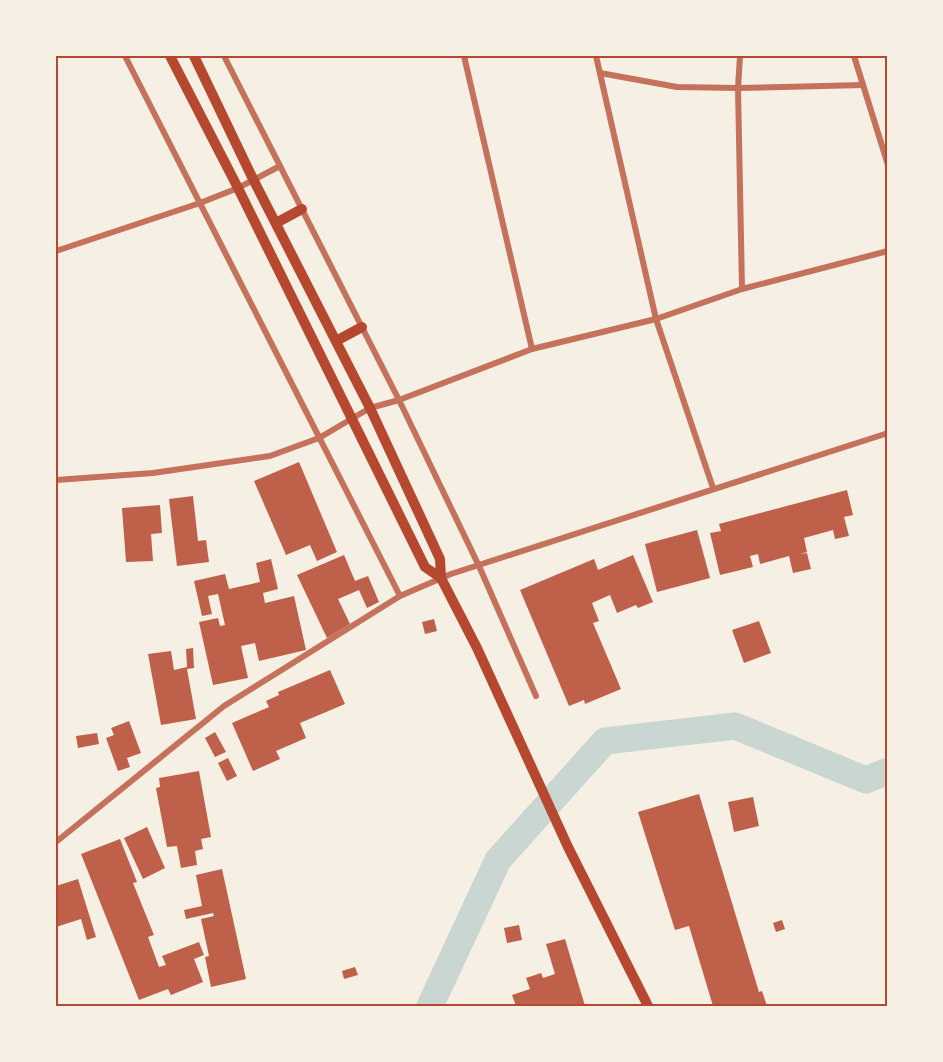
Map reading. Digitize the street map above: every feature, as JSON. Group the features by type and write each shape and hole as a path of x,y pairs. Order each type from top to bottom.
{"main road":[{"path":"170,56 238,188 425,567 441,578"},
{"path":"194,56 253,179 370,408 440,559 441,578 477,648 568,847 648,1006"},
{"path":"276,223 302,209"},
{"path":"336,341 362,327"}],"street":[{"path":"125,56 400,596"},
{"path":"224,56 399,400 479,566 536,696"},
{"path":"464,56 532,349"},
{"path":"596,56 656,319 713,488"},
{"path":"740,56 738,88 742,289"},
{"path":"854,56 888,165"},
{"path":"600,73 677,87 863,85"},
{"path":"56,251 200,203 238,188 280,166"},
{"path":"56,480 153,473 270,456 319,438 351,417 370,408 399,400 532,349 656,319 742,289 888,250"},
{"path":"56,842 224,706 400,596 441,578 888,433"}],"building":[{"path":"299,462 337,552 317,561 310,545 286,555 254,481"},
{"path":"847,490 853,515 844,517 849,536 835,539 833,530 804,538 807,552 800,554 807,553 811,569 793,573 789,556 760,564 758,554 750,556 753,567 720,575 710,533 721,531 719,524"},
{"path":"193,496 198,541 206,540 209,562 177,566 169,499"},
{"path":"160,505 162,533 151,534 153,561 126,562 122,508"},
{"path":"697,530 710,578 657,592 645,544"},
{"path":"344,555 355,581 368,576 379,602 367,608 359,590 338,599 350,624 327,638 297,575"},
{"path":"633,555 653,602 638,608 636,605 617,613 610,595 592,603 599,621 593,623 621,689 585,704 584,700 569,706 520,590 594,559 598,570"},
{"path":"271,559 278,589 263,593 265,603 294,596 306,650 259,661 255,643 241,646 248,678 213,685 199,622 218,618 220,626 225,625 218,594 208,596 212,614 202,616 194,581 225,574 229,589 260,582 256,563"},
{"path":"434,619 437,631 425,634 422,622"},
{"path":"759,621 771,653 744,663 732,630"},
{"path":"193,648 194,668 187,669 196,719 161,725 148,654 171,651 174,670 187,667 186,649"},
{"path":"330,670 345,704 300,723 306,738 276,751 280,759 253,771 232,723 269,707 266,701 279,695 278,692"},
{"path":"129,721 141,753 127,758 130,767 118,771 106,738 114,735 111,728"},
{"path":"215,732 226,752 215,757 205,738"},
{"path":"97,733 99,744 78,748 76,736"},
{"path":"228,758 237,776 227,781 218,763"},
{"path":"199,771 211,837 201,839 203,849 195,851 197,865 181,868 177,846 167,847 156,788 160,787 159,778"},
{"path":"699,794 759,992 762,991 767,1006 713,1006 689,926 675,930 638,812"},
{"path":"753,797 759,826 734,832 728,802"},
{"path":"147,827 165,868 143,879 124,838"},
{"path":"120,839 137,882 133,883 154,935 148,937 159,967 166,965 162,956 199,942 204,955 194,959 203,982 171,995 168,989 139,1000 81,854"},
{"path":"222,869 246,979 211,987 205,957 209,956 201,919 214,916 213,913 186,919 184,910 202,906 196,875"},
{"path":"78,879 96,937 87,940 81,919 56,927 56,886"},
{"path":"782,920 785,929 776,932 773,923"},
{"path":"519,925 522,940 507,943 504,928"},
{"path":"565,939 585,1006 516,1006 512,995 530,989 526,978 541,973 543,978 555,974 546,944"},
{"path":"355,967 358,975 344,979 342,971"}],"waterway":[{"path":"430,1006 498,860 605,741 735,726 866,780 888,771"}]}
